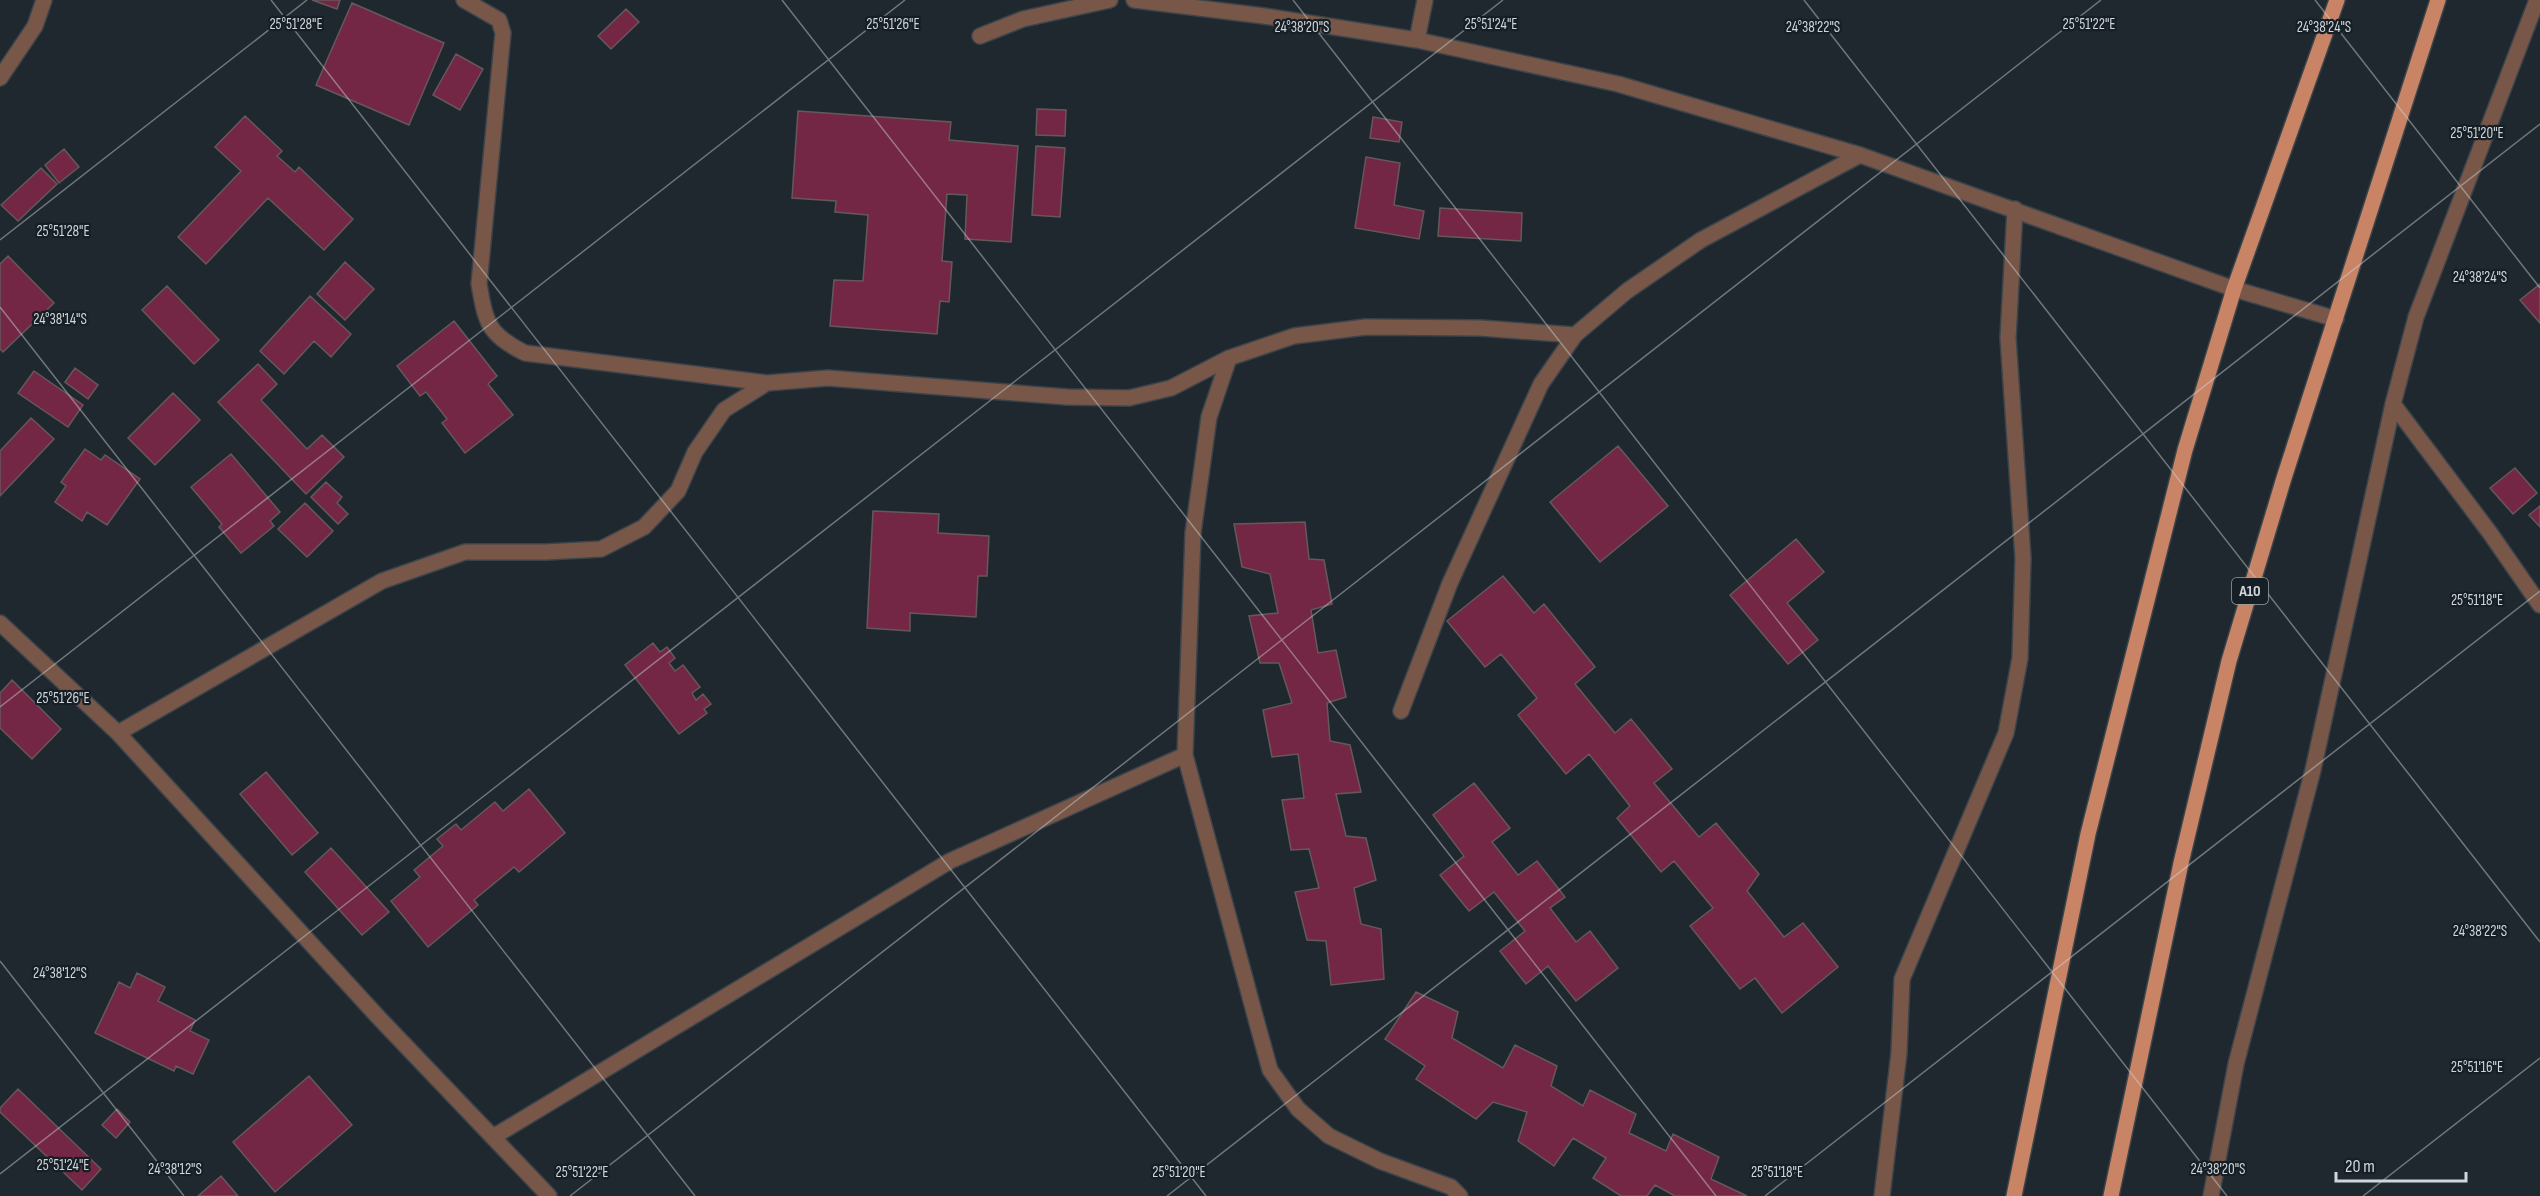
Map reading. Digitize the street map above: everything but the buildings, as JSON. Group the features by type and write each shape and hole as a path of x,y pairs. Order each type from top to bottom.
{"main road":[{"path":"2014,1196 2088,834 2185,450 2234,289 2337,0"},
{"name":"A10","path":"2111,1196 2181,863 2229,661 2284,478 2438,0"}],"street":[{"path":"0,78 34,26 44,0"},
{"path":"464,0 499,20 503,33 479,284 484,315 500,340 525,353 767,383 828,378 1067,397 1129,398 1171,388 1229,358 1294,336 1366,327 1480,328 1575,335"},
{"path":"980,36 1023,19 1110,0"},
{"path":"1134,0 1264,16 1417,40 1618,84 1860,154 2234,289 2336,319"},
{"path":"1417,40 1425,0"},
{"path":"2211,1196 2236,1064 2313,770 2393,404 2416,317 2537,0"},
{"path":"1401,711 1450,583 1540,384 1575,335 1627,291 1701,240 1860,154"},
{"path":"1882,1196 1899,1053 1902,979 2006,733 2020,658 2023,558 2008,338 2015,209"},
{"path":"1229,358 1209,417 1193,533 1185,755 1270,1070 1298,1110 1329,1136 1380,1161 1451,1186 1460,1196"},
{"path":"118,733 382,581 465,552 601,549 644,527 678,491 694,452 724,410 767,383"},
{"path":"2393,404 2490,533 2540,605"},
{"path":"0,623 118,733 380,1019 549,1196"},
{"path":"493,1137 950,861 1185,755"}]}
